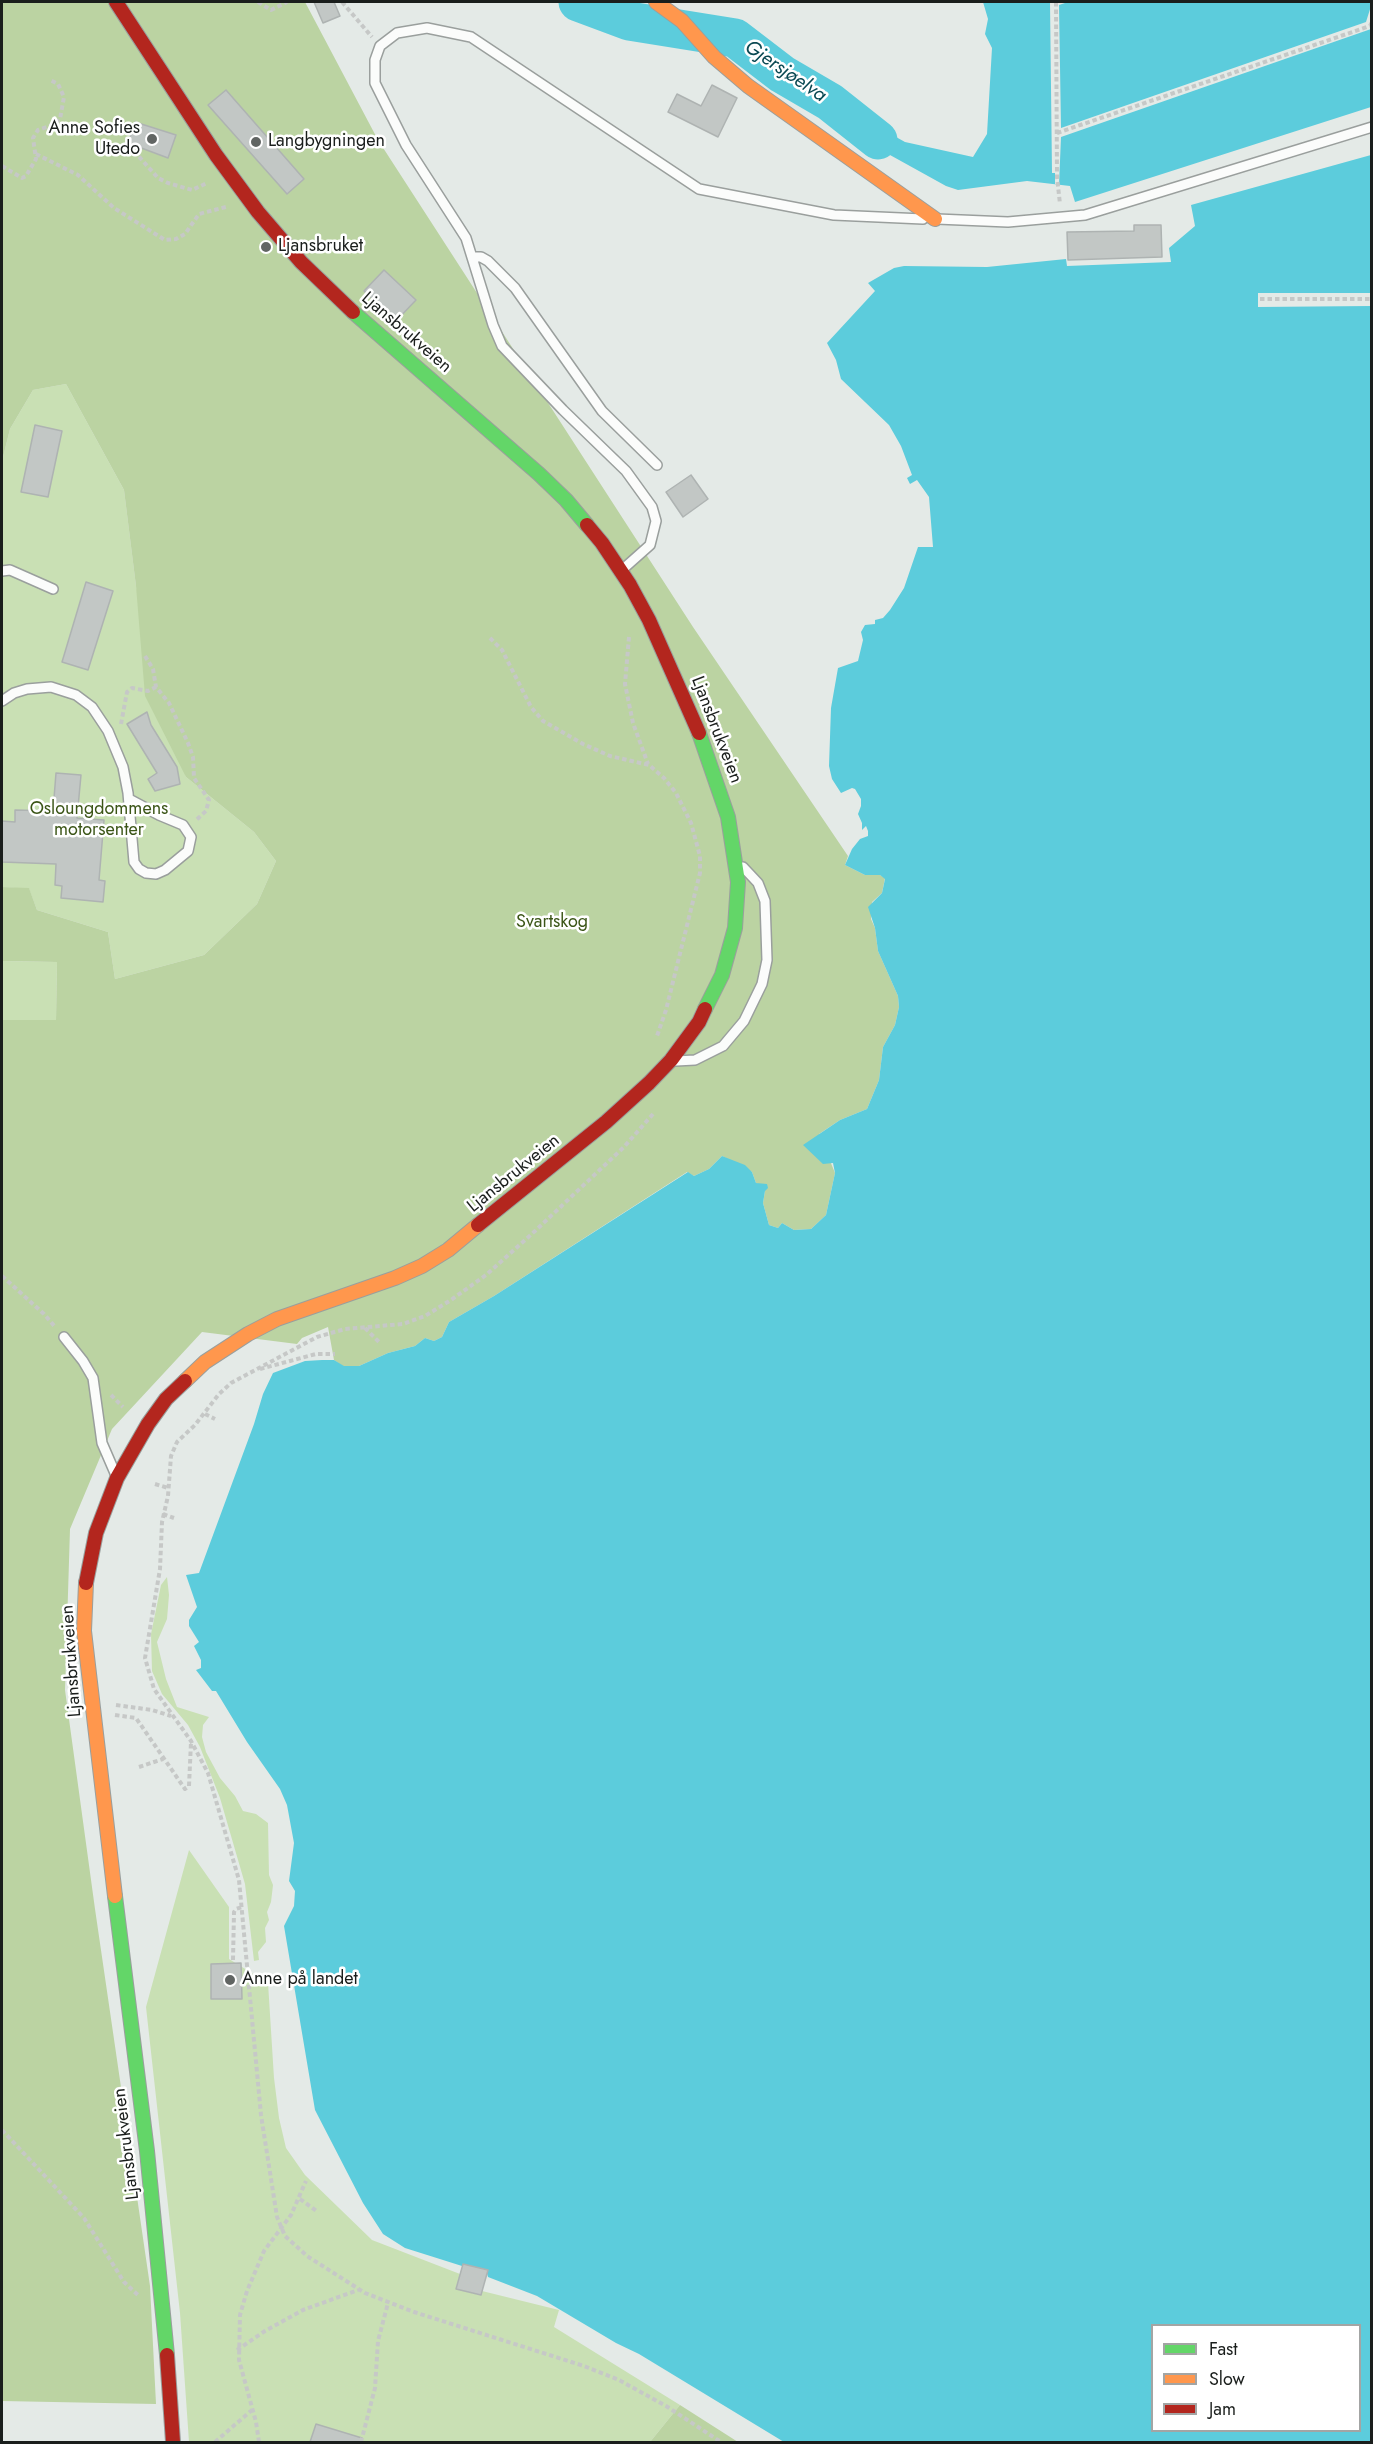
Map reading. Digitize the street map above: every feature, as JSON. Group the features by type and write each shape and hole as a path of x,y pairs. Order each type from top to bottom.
{"main road":[{"name":"Ljansbrukveien","path":"116,2 227,171 277,235 324,285 496,434 566,500 602,543 621,571 664,651 696,724 722,798 736,862 737,907 730,952 722,975 699,1022 671,1060 606,1122 448,1250 422,1266 395,1278 277,1319 248,1334 205,1362 184,1380 154,1416 117,1478 96,1533 86,1582 84,1631 147,2151 163,2303 173,2442"},
{"path":"656,2 682,21 714,57 748,86 935,219"}],"lane":[{"path":"621,571 650,545 656,521 652,507 626,471 562,410 502,346 493,325 466,238 406,145 375,83 375,60 380,46 397,33 427,28 471,37 699,189 834,215 1008,222 1085,215 1371,127"},
{"path":"473,257 481,257 488,261 515,288 602,411 657,465"},
{"path":"2,571 10,570 53,589"},
{"path":"2,700 14,693 40,687 68,692 92,707 111,739 123,767 129,799 131,847 134,862 139,869 156,874 188,851 191,837 183,825 129,799"},
{"path":"671,1060 684,1062 695,1060 723,1046 744,1021 762,984 767,960 765,901 752,875 736,862"},
{"path":"64,1337 93,1378 102,1443 117,1478"}],"path":[{"path":"258,2 271,10 287,2"},
{"path":"342,2 380,46"},
{"path":"1056,2 1057,133 1061,217"},
{"path":"1057,133 1370,26 1371,22"},
{"path":"2,166 22,178 31,168 36,154 33,138 38,130 53,125 60,119 64,97 58,84 50,80"},
{"path":"134,151 158,178 180,188 192,190 227,171"},
{"path":"36,154 78,175 114,208 165,240 176,239 184,234 199,214 229,207 241,189"},
{"path":"1260,299 1371,299"},
{"path":"630,630 625,684 633,723 649,765"},
{"path":"490,638 502,650 531,707 543,721 583,744 610,756 649,765 676,793 692,823 700,856 700,873 666,1010 652,1044"},
{"path":"145,656 153,669 156,687 169,704 188,743 193,758 194,778 209,800 206,811 187,830"},
{"path":"111,739 124,721 127,692 132,688 148,691 156,687"},
{"path":"657,1108 624,1147 486,1275 451,1300 416,1320 394,1326 339,1330 317,1337 224,1389 174,1447 170,1461 160,1569 145,1658 154,1689 191,1741 208,1773 239,1880 261,2115 274,2205 280,2228 292,2244 307,2256 358,2290 388,2302 584,2366 619,2380 666,2406 722,2442"},
{"path":"2,1276 44,1314 64,1337"},
{"path":"364,1327 379,1342"},
{"path":"253,1371 316,1354 335,1354"},
{"path":"204,1414 215,1419"},
{"path":"155,1484 168,1488"},
{"path":"164,1514 174,1518"},
{"path":"92,1702 153,1710 172,1716"},
{"path":"105,1714 136,1718 184,1788 188,1789 191,1741"},
{"path":"139,1767 163,1759"},
{"path":"233,1960 234,1912 242,1907"},
{"path":"2,2130 84,2218 130,2289 137,2295 163,2303"},
{"path":"259,2442 240,2370 237,2350 238,2326 247,2291 264,2251 291,2215 306,2181"},
{"path":"300,2199 318,2212"},
{"path":"237,2350 303,2310 358,2290"},
{"path":"361,2442 375,2388 378,2341 388,2302"},
{"path":"214,2442 252,2410"}],"green space":[{"name":"Svartskog","path":"2,2 305,2 378,140 693,627 848,856 845,865 865,875 880,875 885,878 882,893 872,902 871,919 875,928 878,951 898,996 899,1007 895,1025 883,1047 879,1080 867,1109 840,1120 819,1134 835,1173 826,1215 811,1229 794,1230 782,1223 778,1228 769,1225 763,1203 765,1191 761,1185 756,1183 752,1172 722,1156 709,1169 694,1176 687,1172 494,1296 449,1322 442,1337 434,1341 425,1338 415,1346 388,1353 359,1366 344,1367 334,1360 328,1327 302,1338 297,1344 202,1332 112,1429 70,1529 65,1690 150,2286 156,2404 2,2401 2,1020 56,1020 57,962 2,961 2,887 29,888 37,910 108,932 115,979 204,955 257,904 276,861 254,832 186,777 145,696 136,586 124,490 66,384 33,390 10,429 2,461"},
{"name":"Osloungdommens motorsenter","path":"66,384 124,490 136,586 186,777 254,832 276,861 257,904 204,955 115,979 108,932 37,910 29,889 2,887 2,461 10,429 33,390"},
{"path":"2,961 57,962 56,1021 2,1020"},
{"path":"167,1577 169,1595 167,1619 157,1642 166,1679 177,1707 209,1717 203,1725 202,1737 206,1752 220,1778 235,1796 243,1811 256,1814 268,1823 269,1875 273,1885 267,1912 269,1920 265,1928 266,1942 258,1952 259,1960 254,1961 245,1884 220,1798 200,1747 188,1725 162,1694 152,1671 151,1634 161,1585"},
{"path":"189,1850 229,1907 229,1959 268,1983 279,2118 286,2148 305,2175 372,2240 460,2274 456,2289 480,2295 482,2291 559,2310 554,2327 680,2405 650,2442 189,2442 180,2313 146,2007"},
{"path":"680,2405 738,2442 650,2442"}],"water":[{"path":"983,2 1371,2 1371,107 1075,202 1070,186 1027,181 958,190 946,186 890,155 876,144 887,132 905,142 973,157 987,134 992,48 985,34 988,19"},
{"path":"1371,155 1371,2442 784,2442 639,2354 616,2343 537,2296 488,2277 486,2270 462,2266 405,2248 383,2234 363,2203 315,2110 284,1926 294,1906 295,1891 289,1881 294,1843 287,1805 280,1789 247,1742 216,1691 212,1691 196,1670 201,1668 201,1660 194,1646 199,1642 189,1626 189,1620 197,1607 186,1575 199,1573 263,1394 273,1373 305,1361 334,1360 344,1366 359,1366 388,1353 415,1346 425,1338 434,1341 442,1337 449,1322 494,1296 688,1172 694,1176 709,1169 722,1156 745,1165 752,1172 756,1183 767,1184 768,1188 765,1191 763,1203 769,1225 778,1228 782,1223 794,1230 811,1229 826,1215 835,1173 833,1163 823,1164 803,1145 840,1120 867,1109 879,1080 883,1047 895,1025 899,1007 898,996 878,951 875,928 868,907 882,893 885,879 880,875 865,875 845,865 852,849 860,839 868,836 868,831 866,826 862,830 858,814 861,799 855,789 841,793 832,779 829,766 831,708 838,668 858,661 863,640 861,632 865,625 875,624 875,620 883,618 890,610 904,588 918,547 933,547 929,497 917,480 910,484 907,478 912,475 901,446 889,425 841,379 836,360 827,343 875,291 868,283 894,268 904,266 987,267 1066,259 1067,266 1171,262 1169,248 1195,226 1191,205"}],"pier":[{"path":"1050,2 1068,2 1059,5 1061,128 1366,22 1371,6 1371,29 1061,137 1059,185 1055,184 1055,173 1052,173"},
{"path":"1258,293 1371,293 1371,306 1258,307"}],"building":[{"path":"314,2 334,2 340,16 323,23"},
{"path":"712,85 737,98 718,137 668,112 677,94 701,106"},
{"name":"Langbygningen","path":"226,90 304,179 287,194 208,105"},
{"name":"Anne Sofies Utedo","path":"135,122 176,135 168,158 128,143"},
{"path":"1134,225 1161,225 1162,257 1068,260 1067,232 1134,231"},
{"path":"384,270 416,300 396,321 364,291"},
{"path":"35,425 62,431 48,497 21,492"},
{"path":"691,475 708,499 683,517 666,492"},
{"path":"86,582 113,591 88,670 62,662"},
{"path":"147,712 151,725 177,767 180,784 155,791 148,779 157,773 127,724"},
{"path":"56,773 81,775 77,818 104,820 99,880 105,881 103,902 61,898 62,886 55,885 56,864 2,862 2,821 15,822 15,810 53,811"},
{"path":"241,1963 242,1999 211,1999 211,1964"},
{"path":"463,2264 488,2270 481,2295 456,2289"},
{"path":"316,2424 362,2438 362,2442 310,2442"}],"waterway":[{"name":"Gjersjøelva","path":"578,2 629,21 735,38 782,74 830,102 878,140"}],"traffic: fast":[{"path":"353,312 539,474 566,500 587,525"},
{"path":"699,733 728,817 738,882 735,928 722,975 705,1009"},
{"path":"115,1896 147,2151 167,2355"}],"traffic: slow":[{"path":"656,2 682,21 714,57 748,86 935,219"},
{"path":"185,1381 205,1362 248,1334 277,1319 395,1278 422,1266 448,1250 478,1225"},
{"path":"86,1583 84,1631 115,1896"}],"traffic: jam":[{"path":"116,2 216,155 258,212 301,262 353,312"},
{"path":"587,525 630,585 649,620 699,733"},
{"path":"478,1225 606,1122 649,1083 671,1060 699,1022 705,1009"},
{"path":"86,1583 96,1533 117,1478 148,1424 166,1399 185,1381"},
{"path":"167,2355 173,2442"}],"place":[{"name":"Anne Sofies Utedo","path":"152,139"},
{"name":"Langbygningen","path":"256,142"},
{"name":"Ljansbruket","path":"266,247"},
{"name":"Anne på landet","path":"230,1980"}]}
